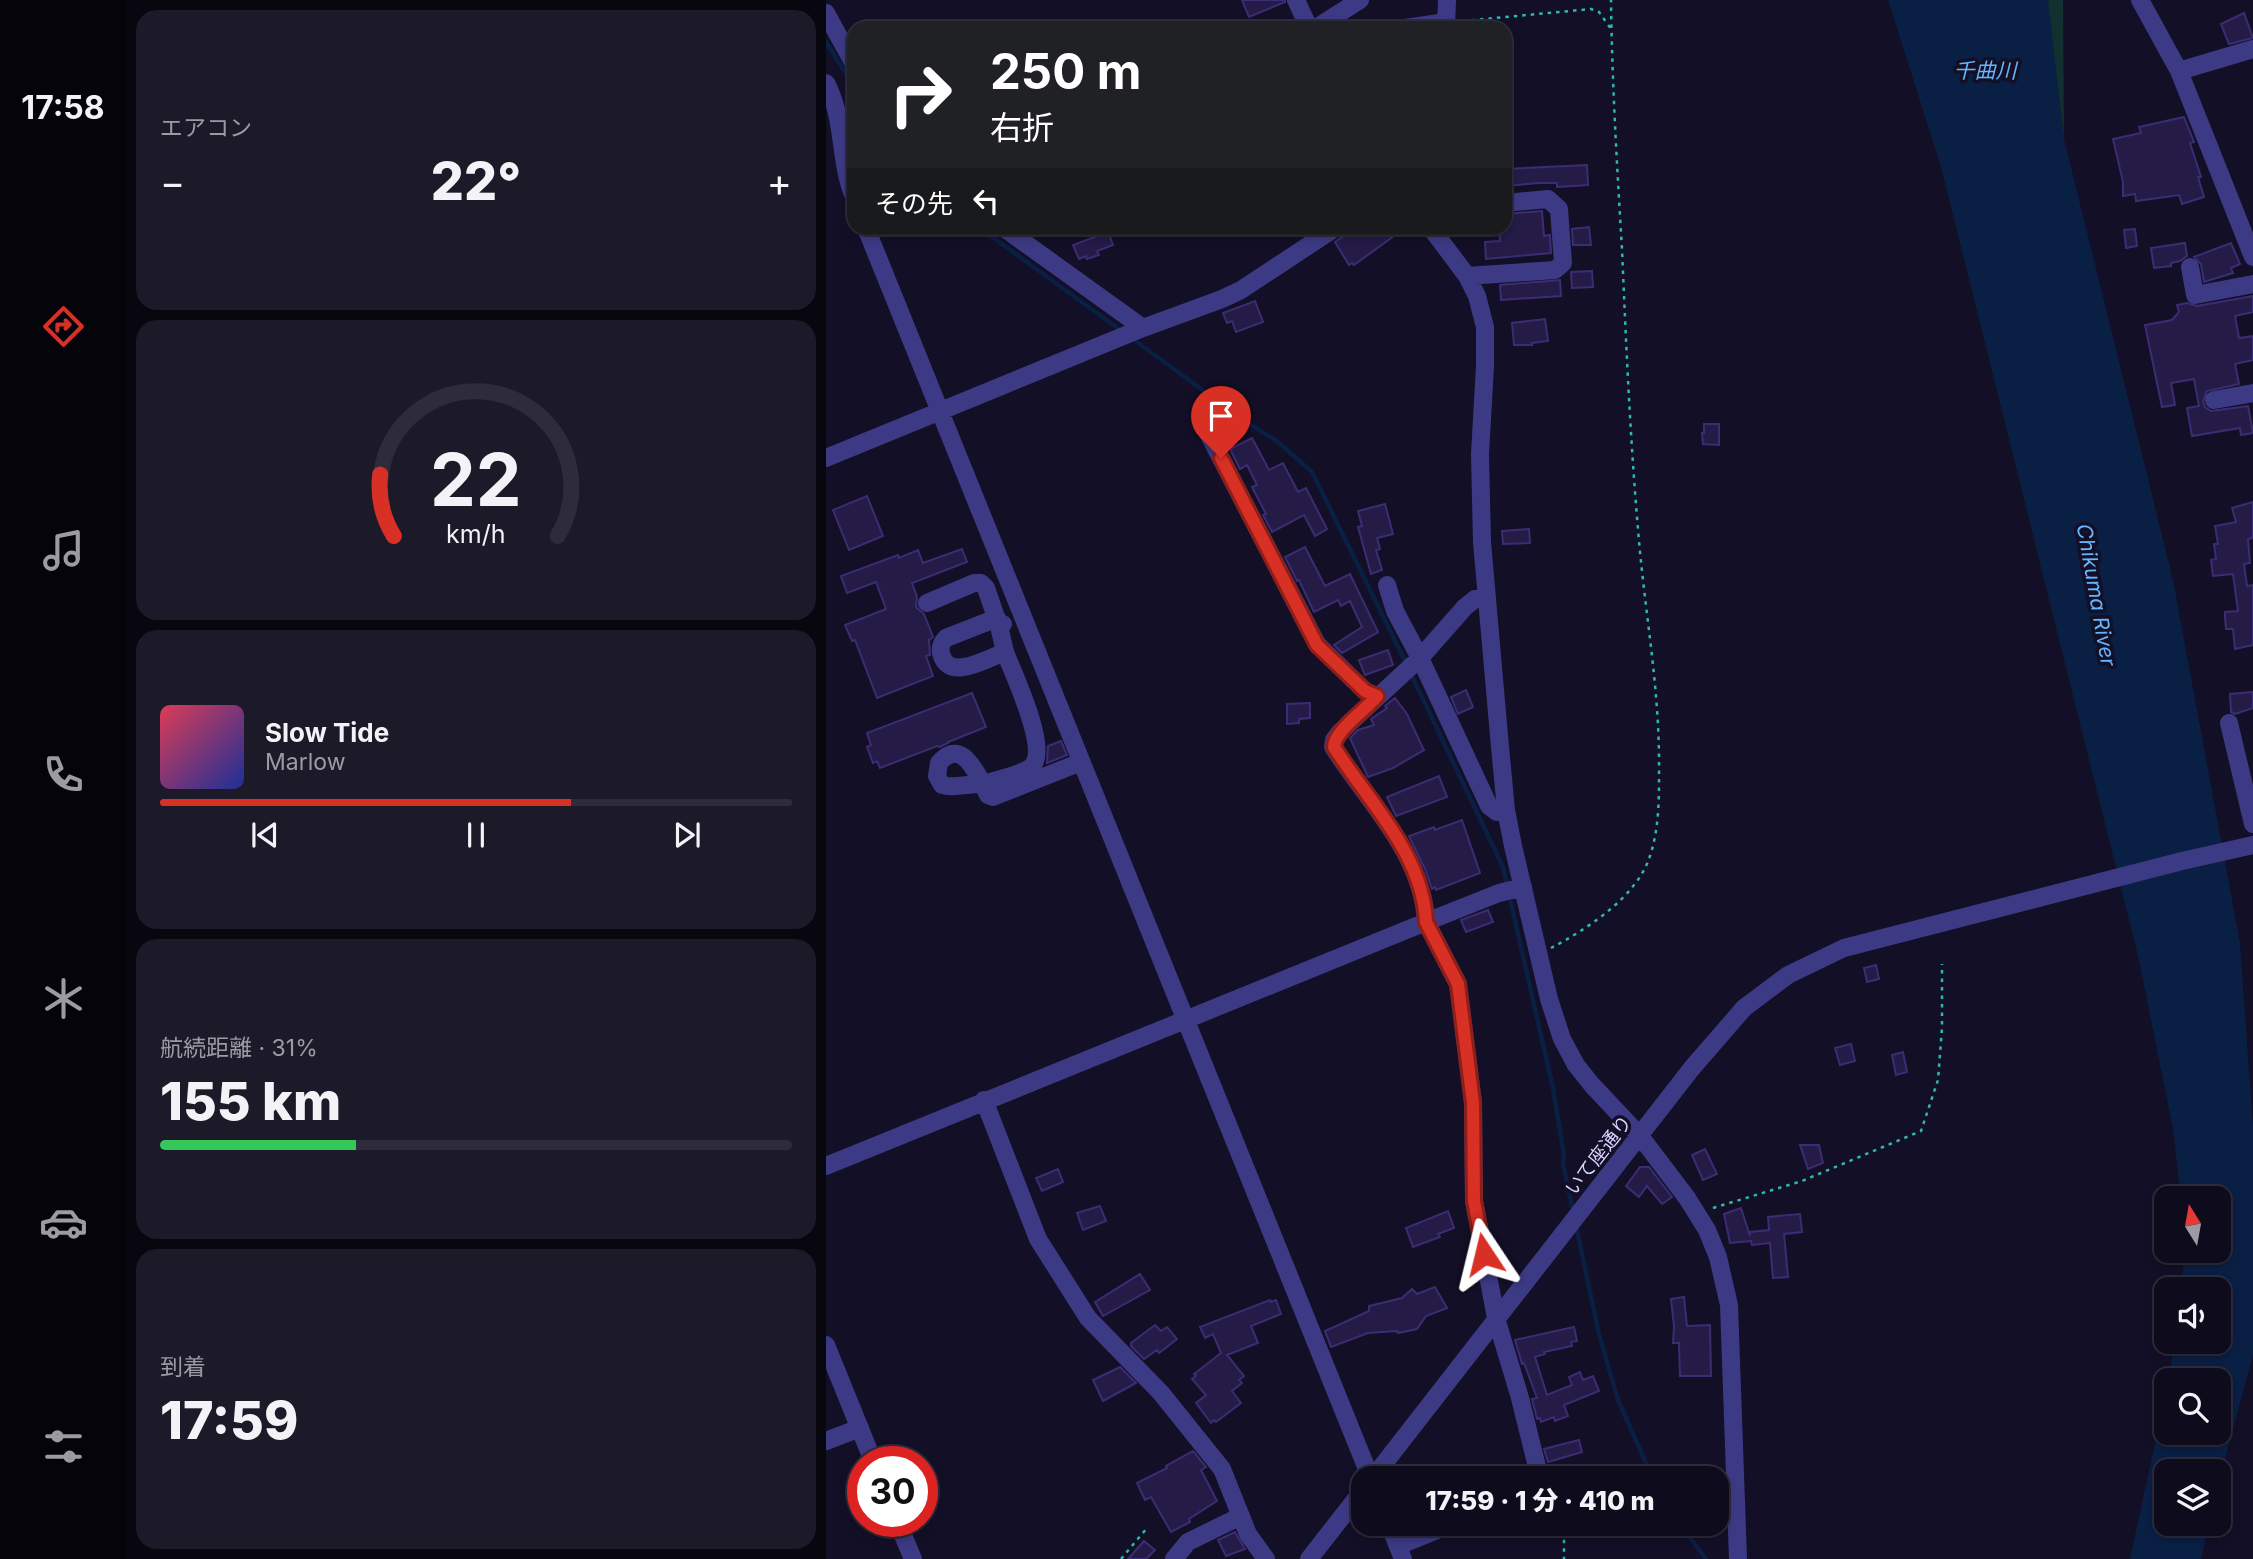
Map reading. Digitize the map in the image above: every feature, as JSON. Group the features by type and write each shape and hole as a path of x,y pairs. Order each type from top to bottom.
{"street":[{"path":"1296,0 1306,21"},
{"path":"1327,21 1360,0"},
{"path":"1447,0 1447,21"},
{"path":"2140,0 2179,71 2253,257"},
{"path":"826,13 847,51"},
{"path":"2179,71 2253,49"},
{"path":"826,83 838,111 847,177"},
{"path":"1467,276 1555,270 1563,263 1559,209 1548,200 1512,203"},
{"path":"869,235 1366,1466"},
{"path":"1013,235 1133,332"},
{"path":"826,458 1241,290 1324,235"},
{"path":"1439,235 1467,276 1482,311 1485,335 1480,454 1482,541 1512,890 1539,955 1549,999 1562,1039 1571,1056 1592,1085 1640,1136 1697,1213 1718,1257 1729,1305 1738,1559"},
{"path":"2190,267 2195,295 2253,284"},
{"path":"2214,400 2253,393"},
{"path":"1209,435 1317,645 1365,691 1377,696"},
{"path":"927,603 974,583 981,583 986,588 1005,652 1035,731 1037,756 1032,767 983,784 988,795 1001,795 1081,762"},
{"path":"1387,585 1413,664 1489,806 1497,812 1506,810"},
{"path":"1486,598 1475,599 1465,607 1413,664 1340,732 1334,740 1334,747 1404,849 1418,884 1426,911 1426,922 1458,984 1473,1103 1474,1201 1496,1318 1537,1466"},
{"path":"1005,652 960,668 947,664 940,651 941,643 946,638 1022,617"},
{"path":"2229,723 2253,824"},
{"name":"いて座通り","path":"1381,1466 1692,1068 1744,1008 1764,992 1788,975 1844,948 2250,846"},
{"path":"826,1166 1426,922 1512,890"},
{"path":"984,1100 1038,1239 1088,1318 1161,1393 1222,1469 1248,1534 1266,1559"},
{"path":"826,1345 867,1446"},
{"path":"826,1441 860,1428"},
{"path":"1309,1559 1351,1505"},
{"path":"1174,1559 1188,1542 1241,1516"},
{"path":"1394,1536 1401,1553 1431,1536"},
{"path":"904,1537 913,1559"}],"path":[{"path":"1539,955 1595,921 1627,893 1649,859 1656,833 1660,797 1655,669 1638,531 1627,360 1616,160 1611,0"},
{"path":"1483,21 1591,9 1599,12 1611,29"},
{"path":"1697,1213 1802,1181 1921,1132 1938,1080 1942,1028 1942,964"},
{"path":"1121,1559 1147,1528"},
{"path":"1563,1536 1564,1559"}],"green space":[{"path":"2047,0 2063,0 2064,139"}],"water":[{"name":"千曲川","path":"1888,0 2048,0 2064,139 2173,580 2240,943 2253,1126 2253,1355 2231,1437 2231,1368 2171,1368 2172,1354 2231,1354 2231,1277 2182,1277 2184,1264 2231,1264 2231,1186 2180,1186 2173,1129 2139,960 1941,167"},
{"name":"千曲川","path":"2155,1445 2229,1445 2225,1459 2154,1459 2154,1536 2206,1536 2201,1559 2130,1559"}],"building":[{"path":"1242,0 1285,0 1285,2 1249,17"},
{"path":"2244,13 2253,38 2229,44 2221,24"},
{"path":"2184,117 2194,142 2190,143 2201,177 2198,177 2204,197 2182,204 2179,195 2136,201 2135,194 2123,196 2123,182 2113,139 2141,133 2139,127"},
{"path":"1587,165 1588,185 1557,187 1557,183 1539,183 1512,185 1512,169"},
{"path":"1542,211 1544,236 1550,235 1551,253 1486,259 1485,242 1500,241 1500,235 1512,235 1512,213"},
{"path":"1589,227 1591,245 1573,245 1572,229"},
{"path":"2135,229 2137,246 2126,248 2124,230"},
{"path":"1100,235 1109,235 1113,245 1097,251 1099,255 1079,259 1073,245"},
{"path":"1345,235 1395,235 1354,265 1349,265 1335,242"},
{"path":"2185,243 2187,256 2171,263 2171,266 2154,268 2151,248"},
{"path":"2231,243 2240,264 2231,268 2233,273 2204,282 2201,264 2194,257"},
{"path":"1592,271 1593,287 1572,288 1571,272"},
{"path":"1560,280 1561,296 1501,300 1500,285"},
{"path":"2253,296 2253,312 2235,316 2239,338 2253,336 2253,360 2235,364 2239,384 2207,391 2203,401 2205,407 2211,411 2248,406 2253,433 2241,435 2240,428 2192,436 2187,408 2199,406 2194,379 2171,383 2175,405 2162,407 2145,325 2172,320 2179,312 2177,305 2187,303 2197,306"},
{"path":"1255,301 1263,322 1236,332 1232,321 1227,323 1223,313"},
{"path":"1545,319 1548,341 1532,345 1514,345 1512,323"},
{"path":"1704,424 1719,424 1719,445 1703,444"},
{"path":"1252,438 1269,470 1283,463 1298,492 1306,488 1327,529 1315,536 1304,515 1272,532 1252,487 1257,485 1247,465 1240,469 1231,451"},
{"path":"867,496 883,536 849,550 833,510"},
{"path":"2253,502 2253,538 2248,539 2250,563 2244,564 2247,586 2253,585 2253,645 2235,649 2233,629 2226,629 2225,618 2225,612 2238,611 2233,574 2213,576 2211,560 2216,559 2214,544 2218,544 2215,526 2236,522 2232,508"},
{"path":"1385,504 1393,534 1377,538 1380,549 1376,550 1382,570 1371,574 1358,527 1362,526 1358,511"},
{"path":"1529,529 1530,543 1503,544 1502,531"},
{"path":"1305,547 1325,586 1350,574 1378,632 1342,653 1334,645 1362,627 1350,601 1341,606 1338,600 1314,612 1285,557"},
{"path":"962,549 967,562 912,583 917,597 916,607 924,614 933,637 929,640 930,655 926,656 933,676 877,698 855,640 852,641 845,625 886,609 876,582 847,593 841,576 918,550 923,563"},
{"path":"1388,650 1393,665 1365,675 1359,660"},
{"path":"1466,690 1473,707 1458,714 1451,697"},
{"path":"2253,692 2253,708 2235,714 2231,712 2230,694"},
{"path":"972,693 986,727 880,768 877,761 873,763 867,747 871,745 867,733"},
{"path":"1395,698 1407,714 1424,750 1393,768 1368,777 1350,738 1358,730 1374,725 1371,719 1387,708 1385,706"},
{"path":"1310,703 1310,718 1287,724 1287,704"},
{"path":"1061,741 1067,755 1047,763 1048,746"},
{"path":"1439,776 1447,797 1396,816 1387,797"},
{"path":"1462,820 1480,873 1436,890 1435,887 1432,889 1409,836"},
{"path":"1488,910 1493,922 1466,932 1461,920"},
{"path":"1876,965 1879,979 1867,982 1864,968"},
{"path":"1851,1044 1855,1061 1840,1065 1835,1048"},
{"path":"1903,1052 1907,1072 1896,1075 1892,1055"},
{"path":"1800,1145 1819,1145 1823,1163 1808,1169"},
{"path":"1705,1149 1717,1174 1703,1180 1692,1155"},
{"path":"1640,1167 1649,1167 1672,1197 1662,1204 1647,1186 1639,1197 1626,1186"},
{"path":"1058,1169 1063,1182 1042,1191 1036,1178"},
{"path":"1100,1206 1106,1221 1083,1230 1077,1213"},
{"path":"1741,1208 1750,1236 1750,1232 1769,1230 1768,1217 1800,1214 1802,1232 1784,1234 1788,1277 1773,1278 1770,1243 1730,1243 1724,1214"},
{"path":"1448,1211 1454,1228 1438,1234 1440,1237 1413,1247 1406,1228"},
{"path":"1140,1274 1150,1290 1103,1316 1095,1302"},
{"path":"1435,1287 1447,1308 1426,1316 1417,1329 1398,1333 1368,1333 1331,1347 1325,1331 1369,1311 1369,1306 1402,1298 1412,1289 1417,1294"},
{"path":"1684,1297 1687,1326 1710,1325 1711,1376 1680,1376 1679,1343 1673,1343 1671,1299"},
{"path":"1276,1300 1281,1314 1251,1326 1258,1343 1227,1355 1244,1376 1239,1380 1242,1383 1232,1391 1241,1403 1211,1423 1196,1403 1206,1395 1192,1379 1196,1376 1194,1374 1221,1353 1213,1334 1205,1338 1200,1327"},
{"path":"1155,1325 1161,1331 1167,1327 1177,1339 1159,1353 1157,1350 1144,1359 1131,1343"},
{"path":"1574,1327 1577,1341 1571,1342 1572,1346 1544,1352 1545,1354 1535,1357 1547,1395 1572,1385 1569,1377 1580,1372 1583,1380 1593,1376 1599,1391 1564,1405 1568,1416 1541,1422 1540,1418 1537,1419 1532,1399 1537,1398 1515,1340"},
{"path":"1120,1367 1136,1383 1103,1401 1093,1380"},
{"path":"1579,1440 1582,1452 1548,1462 1544,1449"},
{"path":"1193,1451 1206,1467 1201,1470 1217,1501 1189,1519 1190,1522 1171,1532 1151,1497 1145,1500 1137,1483"},
{"path":"1235,1532 1245,1549 1226,1556 1218,1540"},
{"path":"1144,1541 1155,1550 1146,1559 1128,1559"}],"waterway":[{"path":"826,42 847,75"},
{"path":"990,235 1123,332"},
{"path":"1130,337 1278,442 1312,472 1406,663"},
{"path":"1411,674 1503,867 1507,885"},
{"path":"1509,894 1553,1088 1563,1164 1573,1211"},
{"path":"1576,1226 1599,1334 1618,1400 1647,1466"},
{"path":"1689,1536 1706,1559"}],"route":[{"path":"1221,458 1317,645 1365,691 1377,696 1340,732 1334,740 1334,747 1404,849 1414,871 1426,911 1426,922 1458,984 1473,1103 1474,1201 1484,1254"}],"water label":[{"name":"Chikuma River","path":"2096,595"}]}
